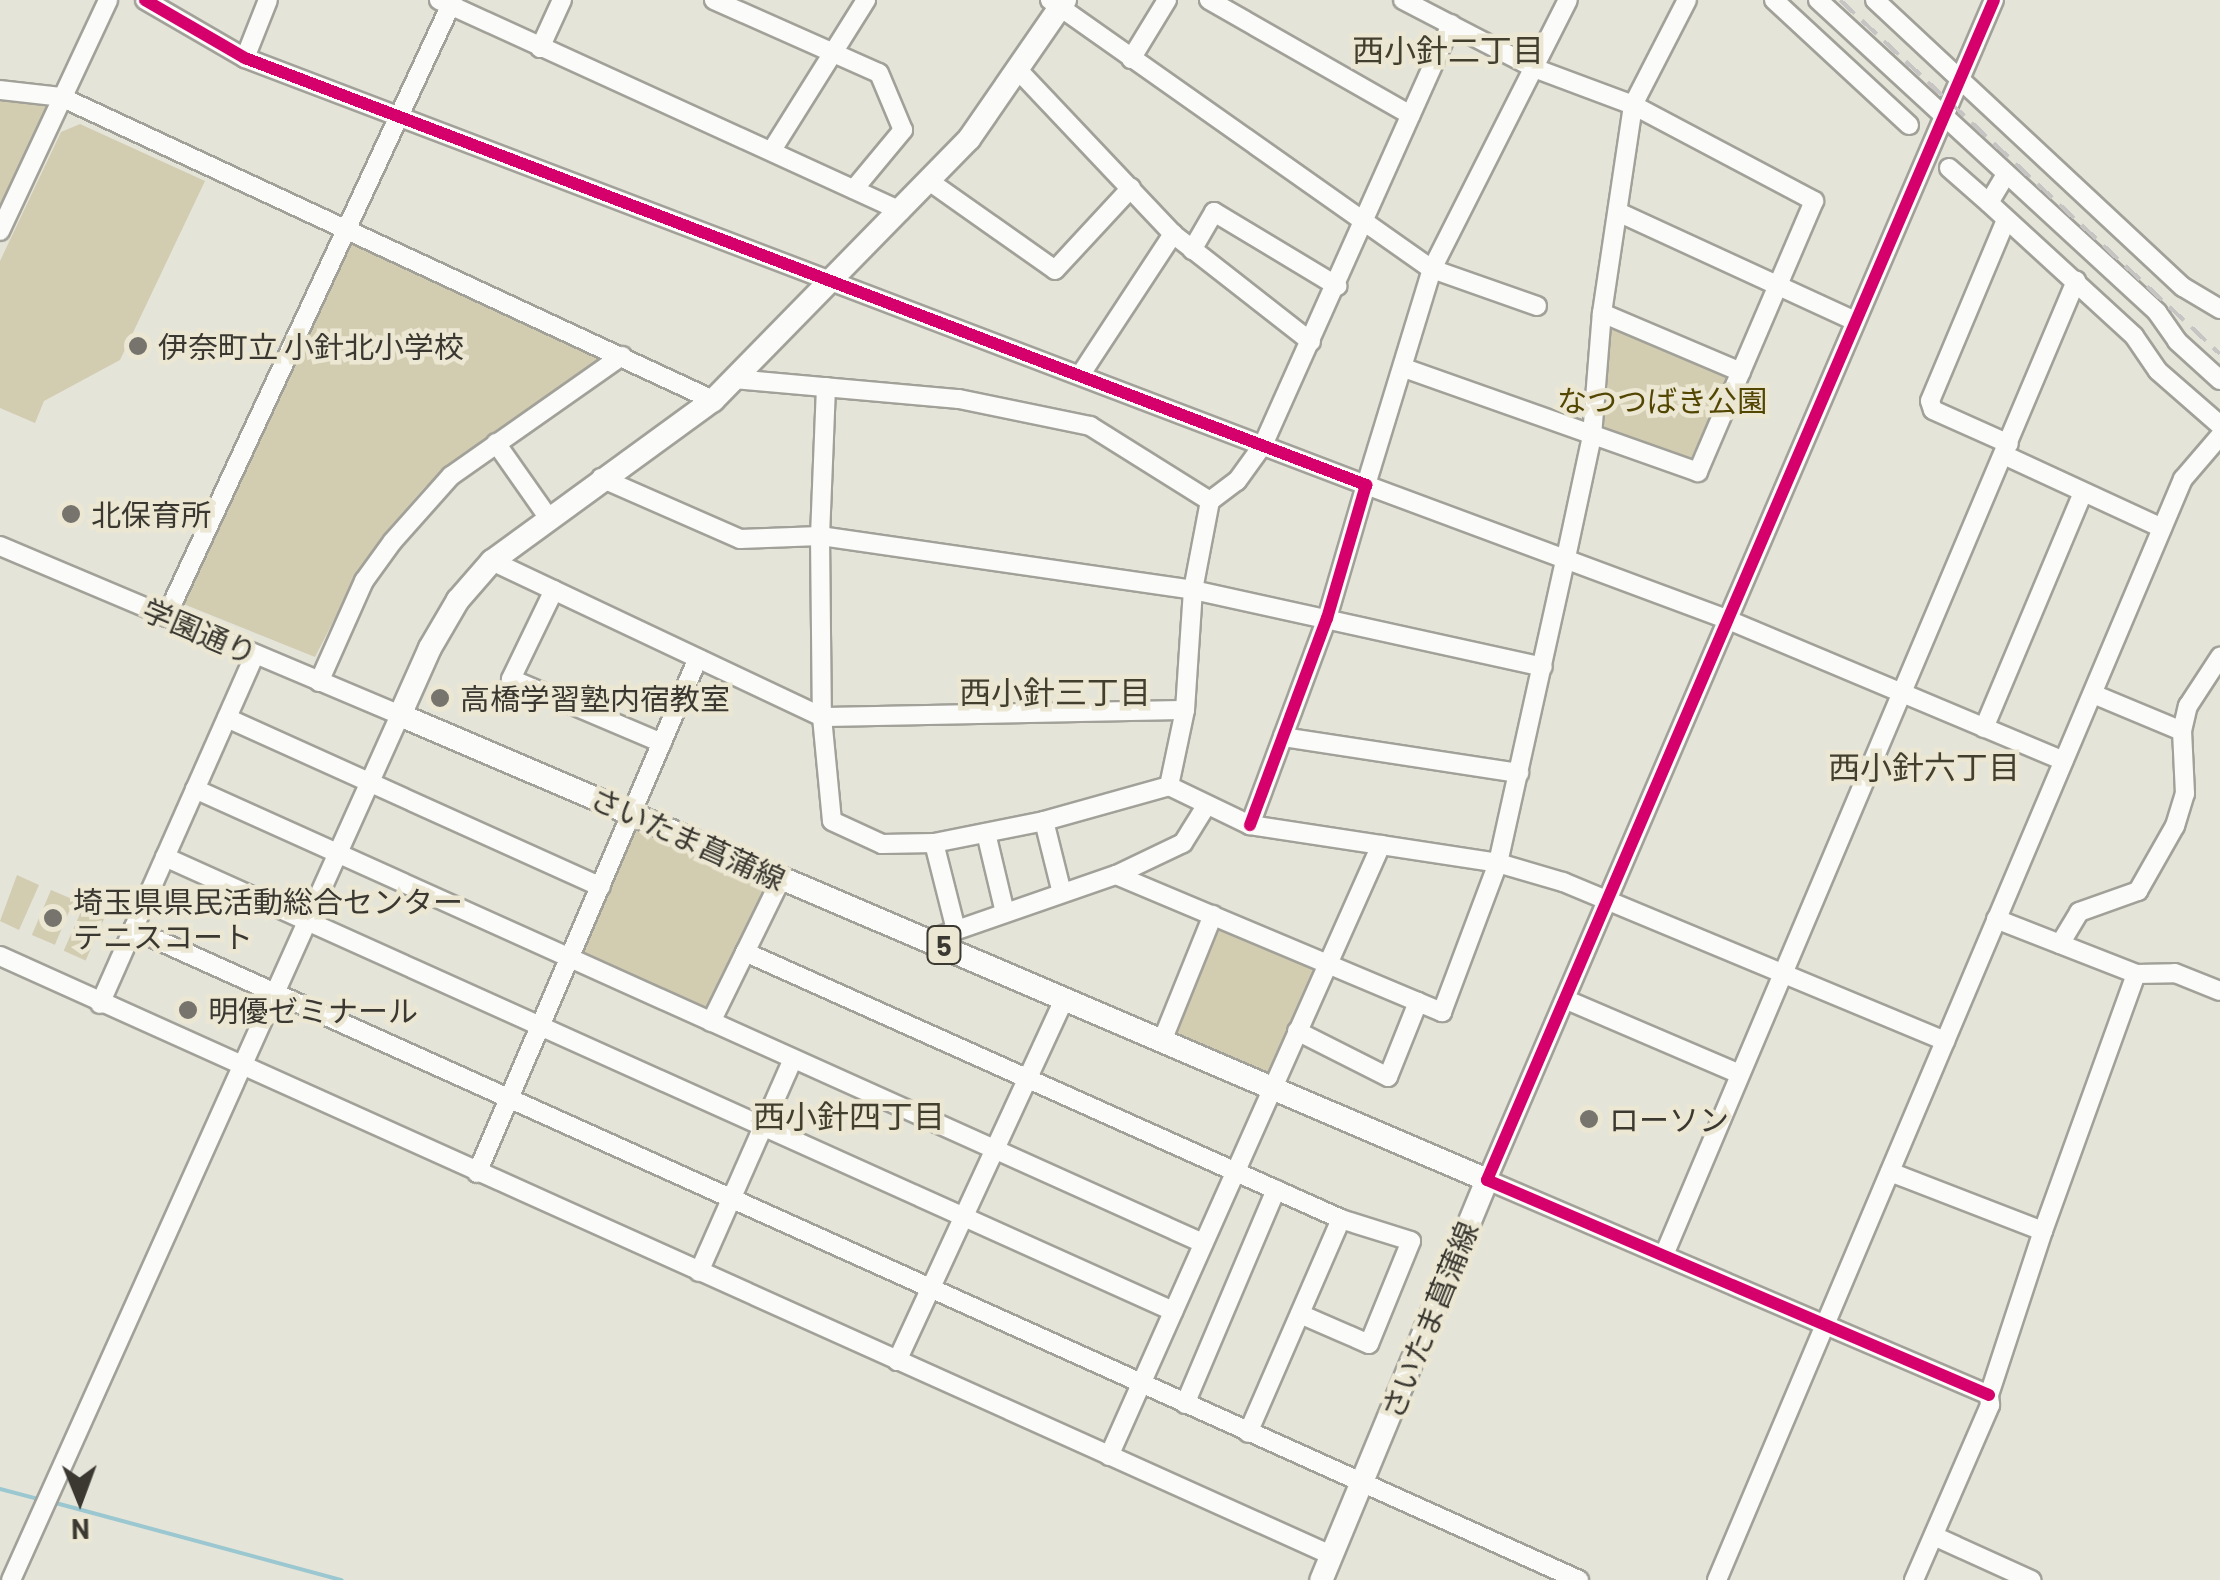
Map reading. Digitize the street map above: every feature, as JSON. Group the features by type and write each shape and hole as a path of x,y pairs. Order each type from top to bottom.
{"main road":[{"path":"400,715 430,648 458,600 492,561 600,478 713,400 970,139 1018,70 1058,2"},
{"name":"さいたま菖蒲線","path":"400,715 1487,1180 1321,1580"}],"street":[{"path":"0,231 108,0"},
{"path":"145,0 245,58 1726,620 2063,762"},
{"path":"245,58 268,0"},
{"path":"540,48 562,0"},
{"path":"714,0 744,6 879,73 903,130 854,188"},
{"path":"772,150 866,0"},
{"path":"1131,58 1167,0"},
{"path":"1209,0 1412,115"},
{"path":"1403,0 1534,68 1633,105 1814,201 1698,472 1405,368"},
{"path":"1250,825 1327,618 1432,269 1568,0"},
{"path":"1116,874 1442,1012 1498,863 1592,436 1602,313 1633,105 1687,0"},
{"path":"1774,0 1909,125"},
{"path":"1818,0 2005,176 2158,312 2177,341 2220,380"},
{"path":"1874,0 2183,287 2220,309"},
{"path":"1988,1394 1487,1180 1611,899 1726,620 1994,0"},
{"path":"166,617 447,2 900,211"},
{"path":"1058,2 1131,58 1432,269 1537,306"},
{"path":"1169,786 1177,765 1185,710 1193,590 1210,500 1237,481 1263,445 1366,223 1451,24"},
{"path":"1018,70 1173,234 1311,342"},
{"path":"0,90 61,97 713,400"},
{"path":"1949,168 2134,336 2158,372 2220,425"},
{"path":"1989,203 2005,176"},
{"path":"929,181 1055,270 1131,188"},
{"path":"1192,250 1214,212 1336,286"},
{"path":"1618,212 1854,320"},
{"path":"2006,220 1930,402 1933,410 2082,495 2162,528"},
{"path":"1081,374 1173,234"},
{"path":"1664,1255 2076,281"},
{"path":"1602,313 1741,372"},
{"path":"319,682 348,611 393,541 452,476 622,356"},
{"path":"734,379 958,399 1090,426 1210,500"},
{"path":"826,387 820,536 822,717 832,821 882,844 934,843 1044,821 1169,786 1250,825 1498,863 1611,899 1782,975 1945,1041"},
{"path":"1717,1580 2183,479 2220,436"},
{"path":"496,443 548,517"},
{"path":"600,478 740,539 820,536 1193,590 1542,668"},
{"path":"1984,728 2082,495"},
{"name":"学園通り","path":"0,546 400,715"},
{"path":"492,561 822,717 1185,710"},
{"path":"554,590 512,679 662,744"},
{"path":"100,1004 255,656"},
{"path":"2060,944 2079,912 2138,891 2175,826 2185,794 2182,730 2188,706 2220,657"},
{"path":"477,1173 698,658"},
{"path":"2093,694 2182,730"},
{"path":"11,1580 400,715"},
{"path":"227,718 601,887"},
{"path":"1283,738 1519,773"},
{"path":"196,789 1203,1243"},
{"path":"930,939 1116,874 1183,843 1206,806"},
{"path":"1044,821 1062,893"},
{"path":"986,833 1006,913"},
{"path":"934,843 956,930"},
{"path":"1109,1456 1382,845"},
{"path":"165,857 1173,1311"},
{"path":"711,1022 781,879"},
{"path":"1162,1041 1213,915"},
{"path":"1996,918 2136,974 2175,973 2220,991"},
{"path":"133,929 1579,1580"},
{"path":"745,952 1234,1172 1342,1219 1411,1242 1369,1344 1300,1314"},
{"path":"0,956 1331,1555"},
{"path":"1914,1580 1990,1406 1988,1394 2136,974"},
{"path":"897,1361 1065,998"},
{"path":"1566,1000 1740,1074"},
{"path":"1297,1031 1388,1077 1418,1002"},
{"path":"700,1272 794,1059"},
{"path":"1890,1172 2043,1232"},
{"path":"1185,1404 1276,1190"},
{"path":"1248,1432 1342,1219"},
{"path":"1934,1536 2031,1580"}],"green space":[{"path":"0,90 61,97 0,231"},
{"path":"80,124 205,181 120,360 44,401 35,423 0,408 0,261 61,132"},
{"path":"348,239 605,354 605,362 447,467 424,488 383,535 357,575 315,657 181,603"},
{"name":"なつつばき公園","path":"1615,323 1729,372 1731,381 1697,462 1689,466 1599,428 1610,327"},
{"path":"633,813 781,879 717,1023 569,957"},
{"name":"埼玉県県民活動総合センター テニスコート","path":"17,875 39,885 19,930 0,921"},
{"name":"埼玉県県民活動総合センター テニスコート","path":"51,890 74,900 55,945 32,935"},
{"name":"埼玉県県民活動総合センター テニスコート","path":"84,905 106,915 86,960 64,951"},
{"path":"1213,915 1329,962 1278,1088 1162,1041"}],"waterway":[{"path":"0,1489 42,1500"},
{"path":"52,1502 342,1580"}],"railway":[{"path":"1840,0 2220,354"}],"cycle path":[{"path":"145,0 245,58 1366,485 1327,618 1250,825"},
{"path":"1989,1395 1487,1180 1994,0"}],"place":[{"name":"伊奈町立 小針北小学校","path":"138,346"},
{"name":"北保育所","path":"71,514"},
{"name":"高橋学習塾内宿教室","path":"440,698"},
{"name":"埼玉県県民活動総合センター テニスコート","path":"53,918"},
{"name":"明優ゼミナール","path":"188,1010"},
{"name":"ローソン","path":"1589,1119"}],"district":[{"name":"西小針二丁目","path":"1448,49"},
{"name":"西小針三丁目","path":"1055,691"},
{"name":"西小針六丁目","path":"1924,766"},
{"name":"西小針四丁目","path":"849,1115"}]}
